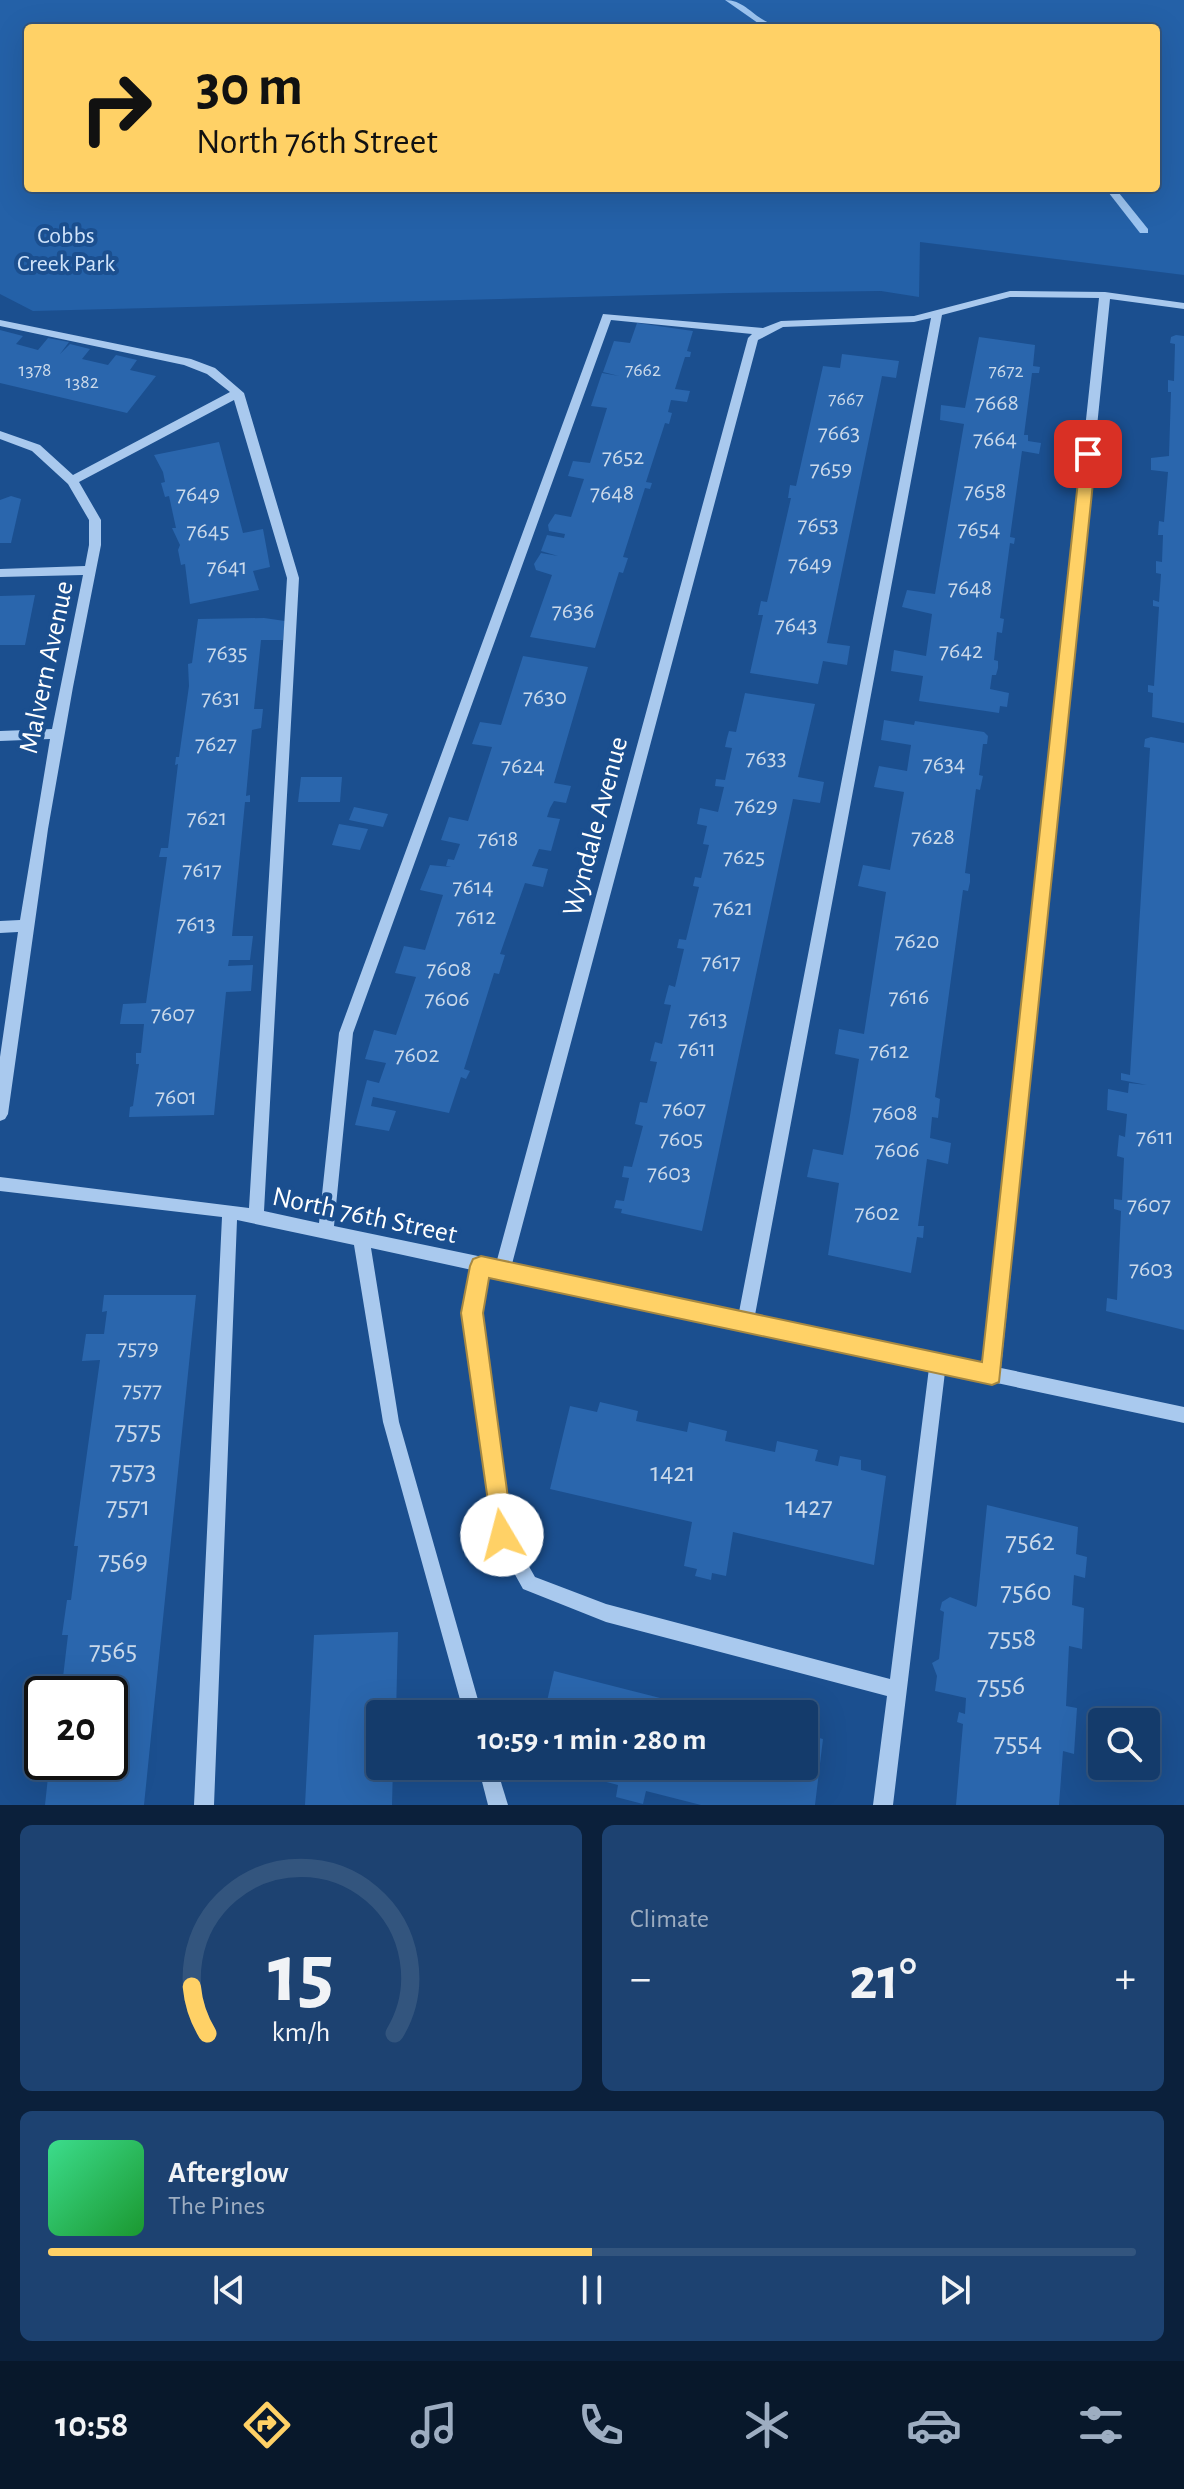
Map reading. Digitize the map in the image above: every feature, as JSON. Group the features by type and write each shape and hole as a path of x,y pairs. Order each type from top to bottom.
{"street":[{"path":"326,1231 346,1033 607,316 764,332 781,324 914,319 1010,294 1105,295 1184,306"},
{"path":"992,1374 1105,295"},
{"path":"746,1320 937,313"},
{"path":"0,323 187,362 211,371 238,393 293,578 256,1217"},
{"name":"Wyndale Avenue","path":"502,1270 753,338 764,332"},
{"path":"72,481 238,393"},
{"name":"Malvern Avenue","path":"0,435 30,445 72,481 95,520 89,570 54,734 24,926 0,1114"},
{"path":"0,573 89,570"},
{"path":"0,736 54,734"},
{"path":"0,927 24,926"},
{"name":"North 76th Street","path":"0,1184 230,1211 1184,1415"},
{"path":"204,1805 230,1211"},
{"path":"361,1239 391,1422 469,1700"},
{"path":"481,1266 472,1313 502,1535 529,1583 606,1613 898,1690"},
{"path":"883,1805 938,1363"},
{"path":"491,1780 498,1805"}],"green space":[{"name":"Cobbs Creek Park","path":"0,0 1184,0 1184,275 920,242 919,297 881,291 730,293 33,311 0,294"}],"building":[{"path":"637,323 693,331 687,351 691,352 690,357 685,357 675,389 690,391 687,402 671,400 669,424 665,423 646,482 652,483 650,489 645,488 623,557 628,558 623,573 619,572 595,648 530,637 552,575 536,570 534,564 541,553 558,556 541,551 547,535 564,538 565,534 549,531 548,525 555,514 571,517 584,479 568,476 573,461 590,463 607,408 591,406 602,373 619,376 603,372 614,341 630,343"},
{"path":"0,330 23,336 16,344 38,350 48,338 69,342 60,354 70,344 90,349 82,359 108,365 116,355 137,360 130,370 156,376 127,413 0,383"},
{"path":"1184,336 1184,723 1152,717 1153,693 1148,692 1148,685 1154,686 1159,607 1153,606 1153,600 1159,602 1161,574 1156,573 1156,561 1162,562 1163,535 1158,535 1159,521 1164,522 1168,472 1151,470 1151,458 1169,456 1171,392 1168,392 1168,380 1174,381 1175,344 1170,343 1171,337"},
{"path":"979,337 1035,345 1033,366 1040,367 1039,373 1032,373 1024,435 1028,435 1028,441 1041,443 1039,454 1022,451 1010,537 1015,538 1014,544 1010,543 1000,618 1004,619 1002,633 997,632 994,660 998,661 998,668 996,675 992,675 990,689 1009,693 1007,707 1000,706 999,713 919,701 923,676 891,671 894,650 926,656 932,614 902,607 907,590 935,594 964,424 940,420 941,405 965,408"},
{"path":"842,354 899,361 896,378 882,376 827,643 850,646 847,665 823,661 818,684 750,673 763,615 758,615 761,601 767,602 791,498 788,498 790,485 796,486 823,366 840,368"},
{"path":"219,442 243,533 263,529 270,567 253,571 259,590 190,604 185,564 181,565 180,545 172,528 176,528 169,496 165,497 161,483 165,482 163,472 154,455"},
{"path":"11,496 21,499 11,543 0,543 0,500"},
{"path":"35,595 25,645 0,645 0,596"},
{"path":"264,618 285,621 283,640 261,640 254,709 263,709 261,728 252,730 246,796 250,795 250,802 245,802 232,936 253,936 250,960 229,960 228,966 253,965 251,991 226,992 214,1115 129,1117 139,1064 136,1064 136,1053 141,1053 144,1024 120,1024 123,1004 146,1003 167,857 159,857 161,848 168,848 178,764 175,765 176,757 179,757 189,686 188,664 192,663 198,619"},
{"path":"523,656 588,667 554,783 571,786 566,803 554,801 547,817 560,819 551,851 539,849 532,866 548,869 543,887 525,883 500,954 505,955 499,974 494,973 464,1069 470,1071 466,1079 461,1077 449,1113 373,1097 371,1106 396,1111 389,1131 355,1125 367,1080 379,1083 386,1063 365,1059 374,1030 396,1035 416,977 395,973 404,946 425,950 443,895 420,890 430,865 451,867 446,866 448,859 454,860 460,844 441,840 449,817 468,821 492,747 472,744 480,722 501,725"},
{"path":"745,693 815,704 798,777 824,782 820,803 793,799 702,1231 621,1213 622,1209 614,1208 616,1200 624,1201 629,1178 622,1177 624,1166 632,1167 643,1126 635,1124 640,1102 647,1103 657,1062 650,1061 655,1042 662,1044 671,1005 664,1004 669,985 675,987 684,949 677,948 679,939 686,940 699,887 693,886 695,877 701,878 709,845 703,844 707,826 697,824 700,808 718,812 724,787 715,786 716,779 725,780 732,748 725,747 727,738 729,731 736,732"},
{"path":"884,720 914,725 915,721 984,732 988,736 987,744 983,744 980,790 976,789 965,873 970,874 970,882 968,891 963,890 935,1097 940,1099 938,1118 932,1117 930,1138 951,1143 948,1164 927,1159 918,1226 924,1226 923,1238 917,1237 911,1273 828,1255 839,1183 807,1177 813,1149 843,1155 859,1059 835,1054 839,1029 864,1034 886,892 858,886 863,865 890,870 904,792 874,787 879,766 907,771 911,745 881,740"},
{"path":"1151,737 1184,743 1184,1330 1106,1311 1107,1298 1117,1300 1121,1211 1114,1209 1114,1199 1122,1200 1124,1158 1117,1156 1119,1135 1125,1137 1127,1114 1107,1110 1108,1089 1128,1093 1129,1083 1147,1085 1121,1080 1121,1073 1130,1075 1150,748 1144,747 1145,739"},
{"path":"301,777 342,777 340,802 298,802"},
{"path":"354,807 388,814 383,827 349,820"},
{"path":"339,824 368,829 360,850 332,845"},
{"path":"104,1295 196,1295 144,1805 45,1805 48,1780 128,1780 128,1676 63,1676 68,1635 62,1635 67,1600 71,1600 78,1546 74,1546 100,1360 82,1361 86,1334 104,1334 107,1311 102,1312"},
{"path":"600,1402 638,1411 636,1421 687,1432 689,1422 727,1431 725,1441 775,1452 777,1441 818,1450 815,1461 838,1466 840,1456 861,1460 861,1470 886,1476 874,1565 733,1532 726,1576 712,1573 711,1580 695,1576 697,1569 684,1566 692,1522 550,1489 570,1406 597,1412"},
{"path":"987,1505 1078,1527 1076,1554 1087,1557 1085,1578 1074,1575 1072,1605 1084,1608 1082,1649 1069,1646 1066,1706 1077,1708 1074,1754 1063,1751 1059,1805 956,1805 963,1724 957,1722 959,1712 965,1714 966,1698 935,1691 937,1676 932,1663 939,1659 944,1612 940,1610 942,1602 950,1597 977,1605"},
{"path":"398,1632 396,1700 366,1700 366,1780 393,1780 392,1805 305,1805 314,1635"},
{"path":"554,1671 668,1700 547,1700"},
{"path":"818,1738 823,1739 815,1805 701,1805 646,1791 643,1804 616,1797 618,1785 599,1780 818,1780"}],"waterway":[{"path":"729,0 765,24"},
{"path":"1113,192 1144,231"}],"route":[{"path":"502,1535 472,1313 481,1266 992,1374 1088,454"}]}
